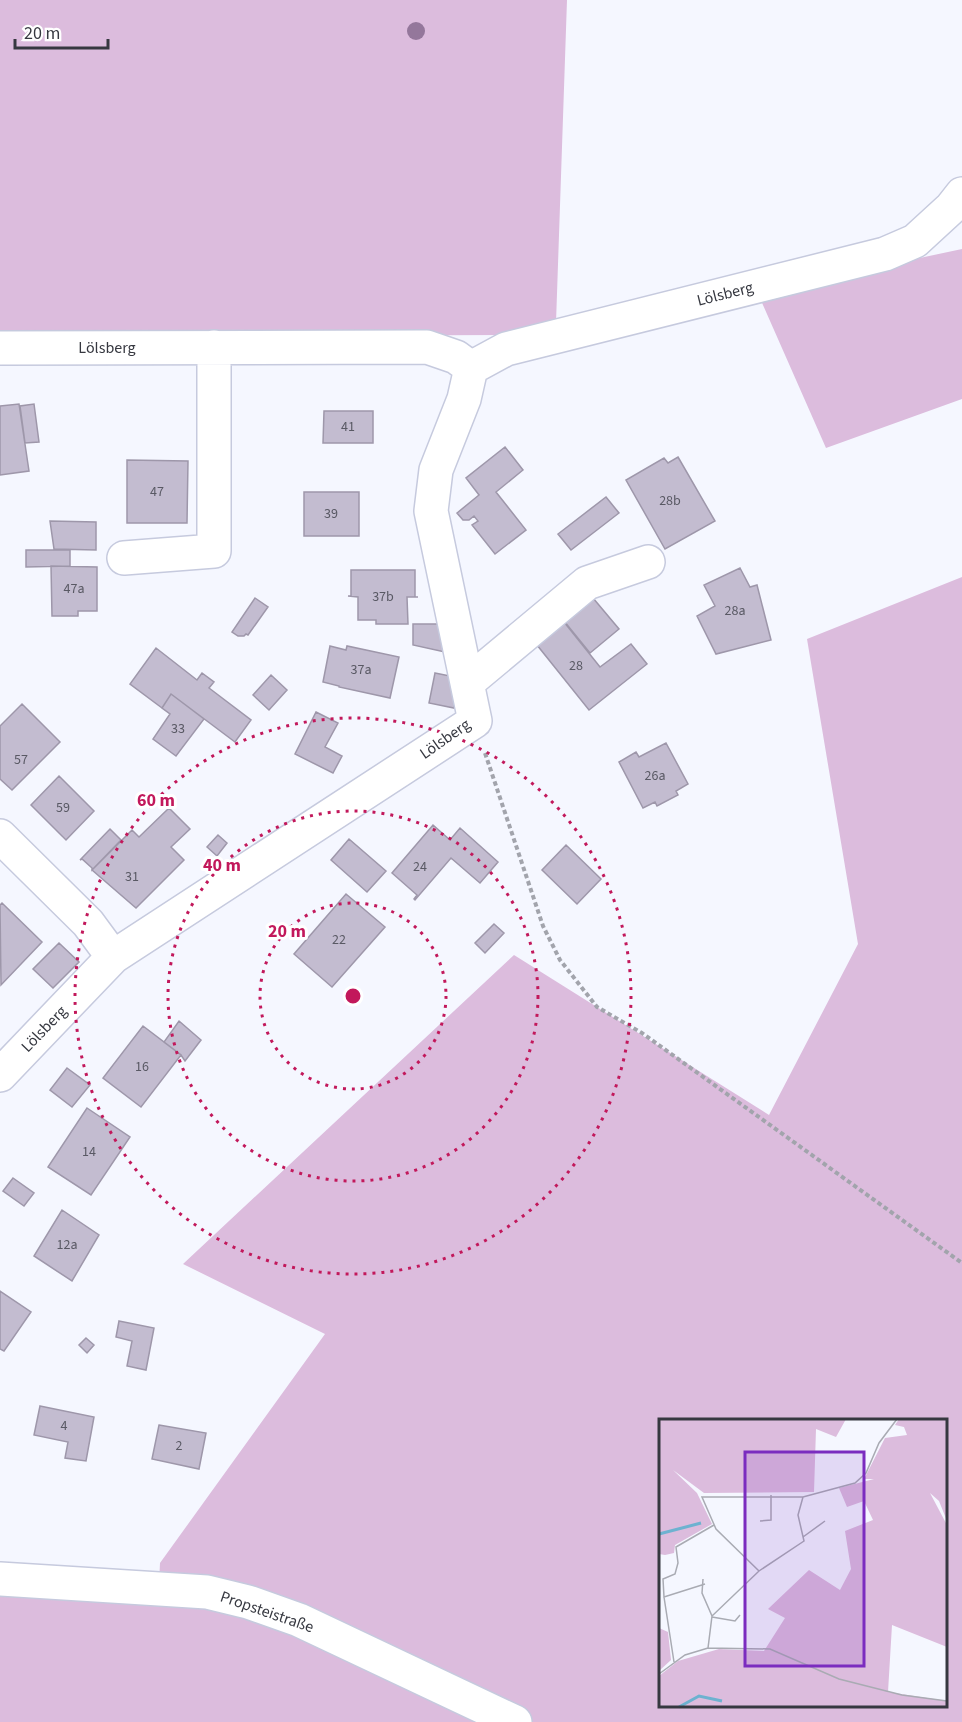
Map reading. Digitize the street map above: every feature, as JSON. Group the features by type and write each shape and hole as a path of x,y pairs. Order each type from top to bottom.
{"street":[{"name":"Lölsberg","path":"0,1075 113,957 475,721 431,511 436,470 464,399 471,368 506,349 885,254 915,241 951,208 962,194"},
{"path":"124,558 214,551 214,347"},
{"name":"Lölsberg","path":"0,348 427,347 456,357 471,368"},
{"path":"467,683 587,583 648,562"},
{"path":"0,836 88,923 113,957"},
{"name":"Propsteistraße","path":"0,1579 207,1592 248,1602 299,1620 515,1722"}],"path":[{"path":"475,721 543,926 560,960 597,1007 642,1033 962,1263"}],"shaded area":[{"path":"0,0 567,0 556,323 504,335 0,337"},
{"path":"962,249 962,399 826,448 759,296"},
{"path":"962,577 962,1722 0,1722 0,1594 158,1603 160,1563 325,1334 183,1264 514,955 769,1115 858,944 807,639"}],"building":[{"path":"19,404 29,471 0,475 0,406"},
{"path":"34,404 39,442 25,443 20,406"},
{"path":"324,411 373,411 373,443 323,443"},
{"path":"505,447 523,470 496,492 526,530 495,554 472,525 478,521 474,516 469,520 463,520 457,513 479,495 466,478"},
{"path":"678,457 715,521 665,549 626,480 664,458 668,463"},
{"path":"127,460 188,461 187,523 127,523"},
{"path":"304,492 359,492 359,536 304,536"},
{"path":"606,497 619,513 571,550 558,534"},
{"path":"50,521 96,522 96,550 54,549"},
{"path":"26,550 70,550 70,566 26,567"},
{"path":"51,566 97,567 97,611 78,611 78,616 52,616"},
{"path":"740,568 750,587 757,585 771,640 716,654 697,616 715,606 704,585"},
{"path":"351,570 415,570 415,597 407,597 408,624 376,624 376,620 358,620 358,597 348,596 351,596"},
{"path":"255,598 268,607 248,635 238,636 232,632"},
{"path":"593,598 619,629 590,653 564,621"},
{"path":"564,622 600,667 631,644 647,664 589,710 537,645"},
{"path":"413,624 445,624 454,654 413,645"},
{"path":"330,646 346,650 347,646 399,657 390,698 323,682"},
{"path":"156,648 197,680 202,673 214,682 209,688 251,720 235,742 171,694 162,708 130,684"},
{"path":"435,673 460,678 454,708 429,703"},
{"path":"271,675 287,690 269,710 253,695"},
{"path":"171,694 204,719 176,756 153,739 170,714 162,708"},
{"path":"22,704 60,742 12,790 0,779 0,726"},
{"path":"316,712 338,723 325,747 342,756 333,773 295,754"},
{"path":"666,743 688,784 676,791 678,795 657,806 655,802 643,808 619,762 636,752 639,757"},
{"path":"59,776 94,811 66,840 31,805"},
{"path":"169,808 190,829 171,847 184,860 136,908 92,870 132,830 139,837"},
{"path":"433,825 450,840 460,828 498,862 480,883 451,858 415,900 417,895 392,873"},
{"path":"110,829 121,840 92,870 82,859 80,860"},
{"path":"218,835 227,843 217,856 207,847"},
{"path":"349,839 386,871 367,892 331,860"},
{"path":"566,845 601,879 577,904 542,870"},
{"path":"346,894 385,927 332,987 294,954"},
{"path":"2,903 42,942 1,985 0,905"},
{"path":"494,924 504,933 485,953 475,943"},
{"path":"59,943 79,962 53,988 33,969"},
{"path":"179,1021 201,1040 185,1061 164,1042"},
{"path":"143,1026 181,1055 141,1107 103,1078"},
{"path":"67,1068 90,1085 72,1107 50,1090"},
{"path":"87,1108 130,1137 91,1195 48,1167"},
{"path":"13,1178 34,1193 24,1206 3,1191"},
{"path":"62,1210 99,1235 72,1281 34,1256"},
{"path":"0,1291 31,1312 4,1351 0,1349"},
{"path":"119,1321 154,1328 146,1370 127,1366 132,1341 116,1337"},
{"path":"86,1338 94,1345 87,1353 79,1345"},
{"path":"40,1406 94,1417 86,1461 65,1458 68,1442 34,1435"},
{"path":"159,1425 206,1433 199,1469 152,1459"}]}
